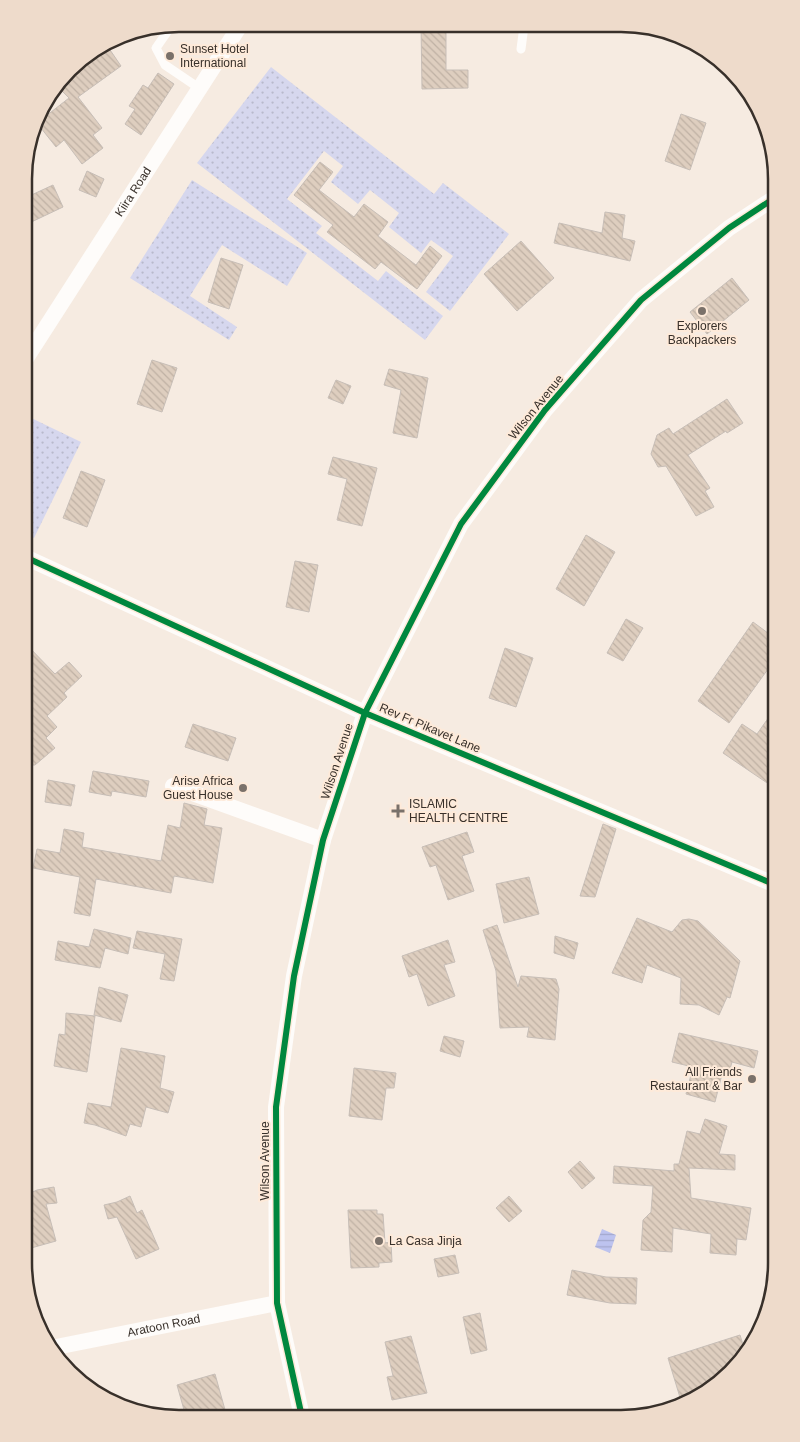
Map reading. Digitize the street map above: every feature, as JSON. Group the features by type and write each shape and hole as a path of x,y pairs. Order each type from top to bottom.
{"street":[{"name":"Kiira Road","path":"33,347 235,33"},
{"name":"Wilson Avenue","path":"300,1410 277,1303 276,1107 294,976 323,840 364,713 461,524 545,410 641,300 729,228 768,203"},
{"name":"Rev Fr Pikavet Lane","path":"33,561 364,713 767,881"},
{"path":"173,786 323,840"},
{"name":"Aratoon Road","path":"59,1346 277,1303"}],"lane":[{"path":"166,33 156,48 165,65 199,88"},
{"path":"521,49 523,33"}],"shaded area":[{"path":"271,67 434,194 443,183 509,234 450,311 426,292 453,256 431,240 421,253 389,227 399,213 370,190 358,204 331,182 343,166 324,151 287,199 322,226 316,233 378,281 386,271 443,316 425,340 197,163"},
{"path":"192,180 307,253 287,286 222,245 190,296 237,327 229,340 130,278"},
{"path":"33,419 81,442 33,537"}],"water":[{"path":"602,1229 616,1235 610,1253 595,1247"}],"building":[{"path":"421,33 446,33 446,70 468,70 468,88 422,89"},
{"path":"110,50 121,66 78,97 102,128 93,135 103,148 82,164 64,140 56,147 41,129 48,115 69,98 63,90 90,63"},
{"name":"Sunset Hotel International","path":"158,73 174,84 141,135 125,124 135,109 129,106 143,85 148,88"},
{"path":"681,114 706,123 690,170 665,161"},
{"path":"320,162 333,172 319,190 354,217 364,204 388,222 378,236 416,265 430,246 442,256 417,289 381,262 375,269 327,232 333,225 294,195"},
{"path":"87,171 104,179 96,197 79,190"},
{"path":"53,185 63,207 33,221 33,194"},
{"path":"605,212 625,215 622,238 635,241 630,261 554,243 559,223 602,233"},
{"path":"521,241 554,278 517,311 484,274"},
{"path":"221,258 243,265 229,309 208,302"},
{"path":"732,278 749,300 707,334 690,312"},
{"path":"152,360 177,368 162,412 137,404"},
{"path":"389,369 428,378 417,438 393,433 401,390 384,385"},
{"path":"336,380 351,386 343,404 328,398"},
{"path":"727,399 743,423 727,433 726,431 688,455 710,488 705,491 714,507 696,516 666,466 658,467 651,454 657,435 669,428 673,434"},
{"path":"333,457 377,468 362,526 337,520 347,479 328,474"},
{"path":"81,471 105,480 87,527 63,518"},
{"path":"586,535 615,552 584,606 556,589"},
{"path":"295,561 318,565 309,612 286,607"},
{"path":"626,619 643,628 623,661 607,653"},
{"path":"753,622 768,633 768,670 729,723 698,701"},
{"path":"505,648 533,658 516,707 489,698"},
{"path":"33,651 55,674 69,662 82,676 64,693 67,697 47,716 57,727 46,738 55,748 33,765"},
{"path":"768,719 767,783 723,753 742,724 757,734"},
{"path":"193,724 236,738 228,761 185,747"},
{"path":"93,771 149,781 146,797 112,791 111,796 89,792"},
{"path":"48,780 75,785 71,806 45,802"},
{"path":"184,803 207,809 204,825 222,828 213,883 174,876 171,893 96,879 90,916 74,913 80,877 33,868 37,849 60,853 64,829 84,833 82,847 161,861 168,825 180,828"},
{"path":"603,824 616,829 595,897 580,896"},
{"path":"467,832 474,852 462,856 474,891 448,900 436,865 430,867 422,847"},
{"path":"529,877 539,914 504,923 496,884"},
{"path":"637,918 672,932 682,920 698,921 740,961 730,998 727,997 719,1015 699,1005 680,1004 681,978 647,965 642,983 612,973"},
{"path":"497,925 518,987 521,976 556,979 559,989 555,1040 527,1037 529,1027 500,1028 496,971 483,930"},
{"path":"94,929 131,938 128,954 105,948 100,968 55,960 58,941 89,947"},
{"path":"137,931 182,939 174,981 160,979 165,954 133,948"},
{"path":"555,936 578,943 574,959 554,953"},
{"path":"448,940 455,962 444,965 455,996 428,1006 417,974 409,977 402,956"},
{"path":"99,987 128,995 121,1022 94,1015"},
{"path":"66,1013 95,1016 87,1072 54,1066 59,1034 65,1035"},
{"path":"679,1033 758,1051 754,1068 732,1062 728,1076 722,1074 715,1102 686,1094 693,1067 672,1062"},
{"path":"444,1036 464,1041 460,1057 440,1051"},
{"path":"121,1048 165,1056 160,1088 174,1092 168,1113 146,1107 141,1127 130,1124 126,1136 84,1123 88,1103 111,1107"},
{"path":"354,1068 396,1073 394,1088 386,1088 382,1120 349,1116"},
{"path":"705,1119 727,1126 719,1154 735,1155 735,1170 689,1168 691,1198 751,1208 746,1240 737,1239 736,1255 710,1253 711,1234 673,1228 672,1252 641,1250 643,1220 651,1212 653,1186 613,1183 614,1166 674,1171 674,1164 679,1164 687,1131 700,1134"},
{"path":"580,1161 595,1178 582,1189 568,1172"},
{"path":"54,1187 57,1203 46,1204 56,1241 33,1247 33,1192"},
{"path":"130,1196 137,1213 142,1210 159,1249 136,1259 117,1217 108,1219 104,1205"},
{"path":"509,1196 522,1211 509,1222 496,1208"},
{"path":"348,1210 377,1210 377,1214 383,1214 385,1243 391,1242 392,1262 379,1263 379,1267 351,1268"},
{"path":"455,1255 459,1273 438,1277 434,1259"},
{"path":"572,1270 606,1277 637,1278 636,1304 610,1303 567,1295"},
{"path":"480,1313 487,1350 471,1354 463,1317"},
{"path":"740,1335 743,1344 710,1379 680,1397 668,1358"},
{"path":"411,1336 427,1393 392,1400 387,1377 393,1376 385,1342"},
{"path":"215,1374 225,1410 184,1410 177,1385"}],"cycle path":[{"path":"300,1410 277,1303 276,1107 294,976 323,840 365,713 461,524 545,410 641,300 729,228 768,202"},
{"path":"33,561 365,713 767,881"}],"place":[{"name":"Sunset Hotel International","path":"170,56"},
{"name":"Explorers Backpackers","path":"702,311"},
{"name":"Arise Africa Guest House","path":"243,788"},
{"name":"ISLAMIC HEALTH CENTRE","path":"398,811"},
{"name":"All Friends Restaurant & Bar","path":"752,1079"},
{"name":"La Casa Jinja","path":"379,1241"}]}
